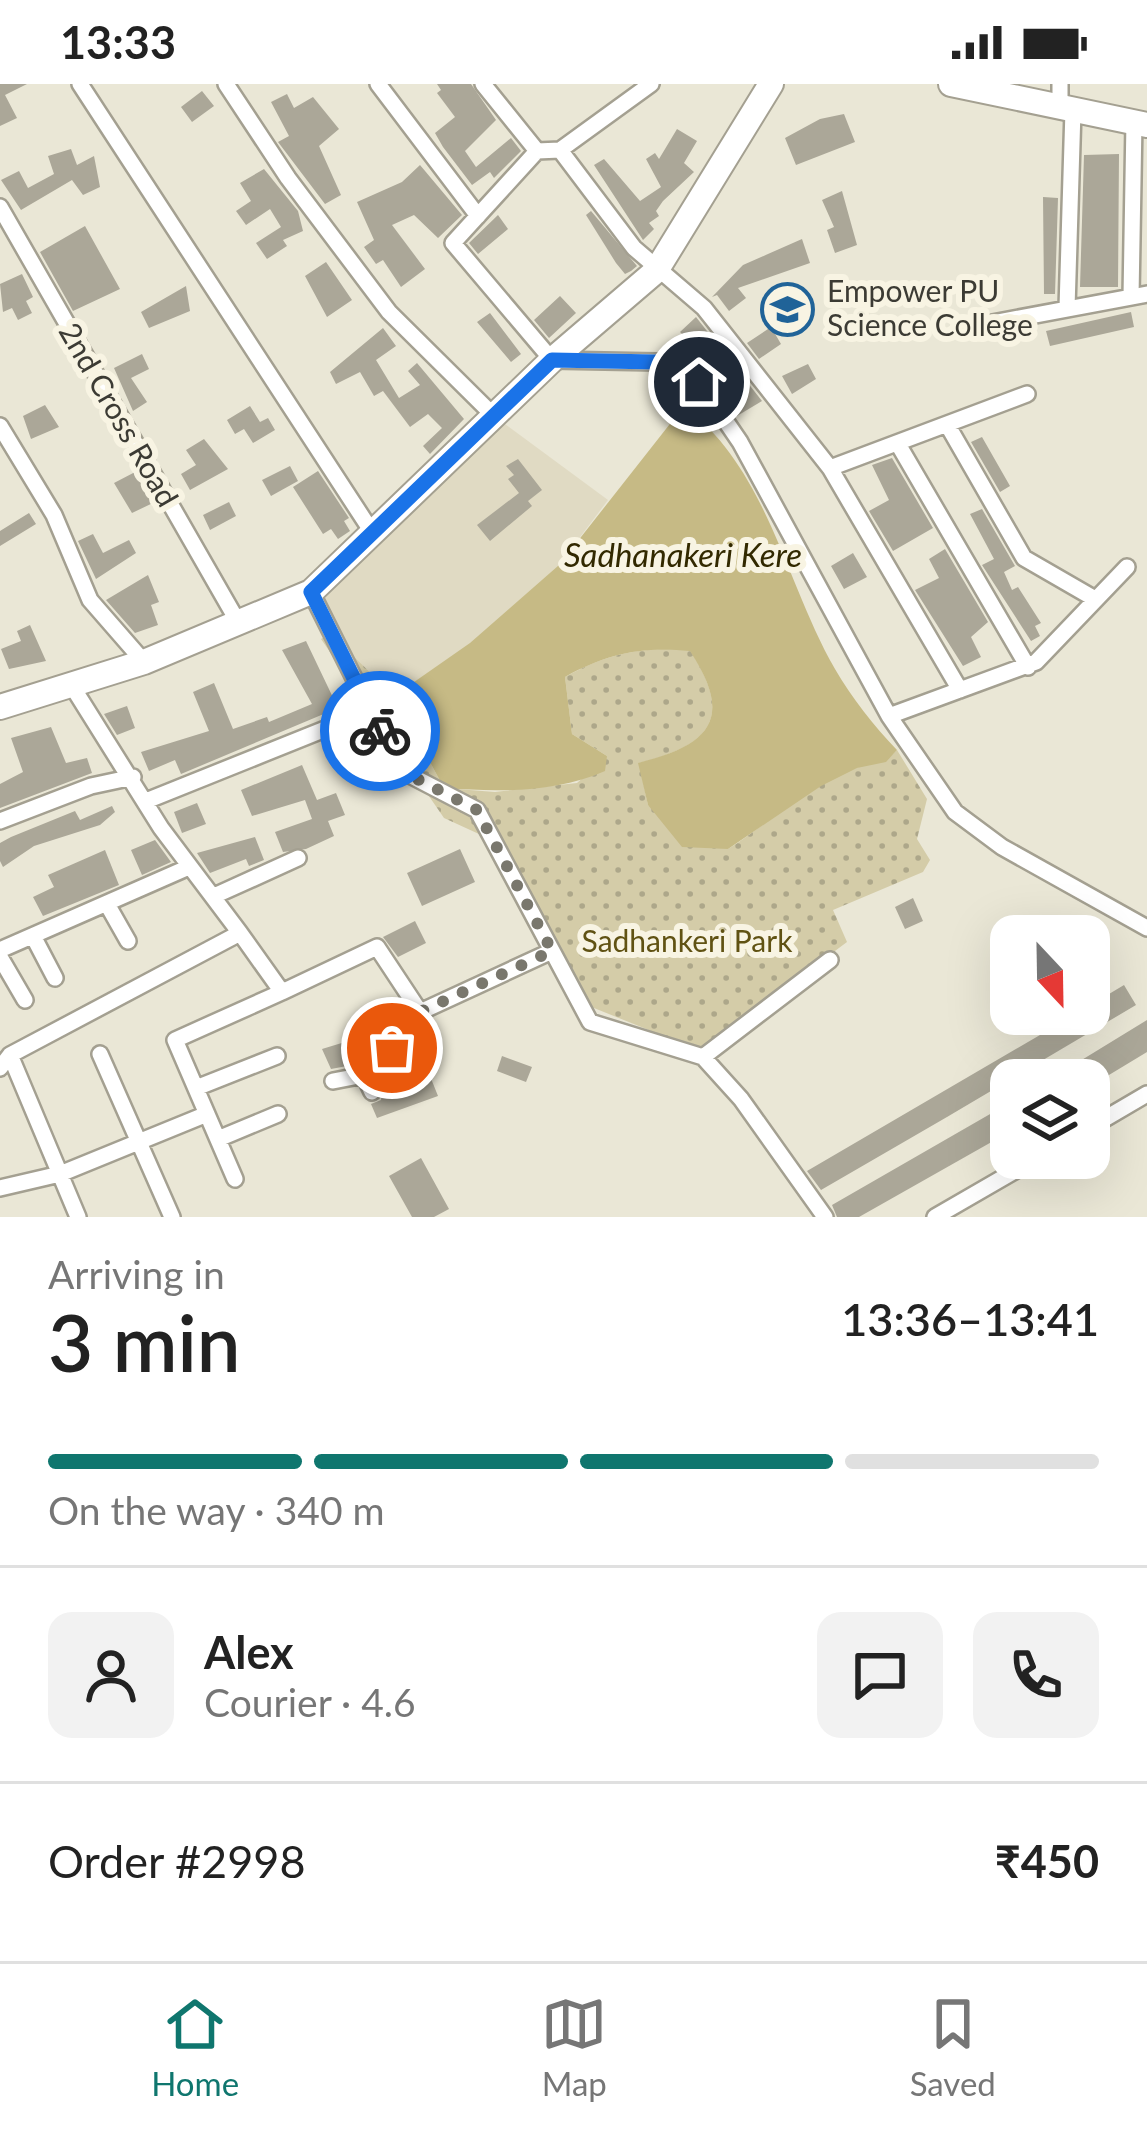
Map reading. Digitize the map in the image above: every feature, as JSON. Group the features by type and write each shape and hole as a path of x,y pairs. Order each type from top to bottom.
{"main road":[{"path":"0,707 144,662 311,592 552,360 656,271 771,84"},
{"path":"952,84 1064,101 1141,123"}],"street":[{"path":"80,84 372,532"},
{"path":"226,84 288,178 389,312 494,416"},
{"path":"378,84 478,216"},
{"path":"614,84 626,98"},
{"path":"651,84 560,151 537,152 453,243 552,360 656,362 699,382 740,442 889,716 955,812 1002,847 1147,928"},
{"path":"488,86 537,152"},
{"path":"1064,101 1067,308"},
{"path":"992,323 1139,295 1141,123"},
{"path":"560,151 656,271 704,308 830,468 960,690"},
{"name":"2nd Cross Road","path":"0,208 238,622"},
{"path":"830,468 1027,394"},
{"path":"0,426 54,515 90,600 144,662"},
{"path":"948,426 1024,558 1095,599"},
{"path":"898,444 1028,667"},
{"path":"889,716 1028,667 1126,567"},
{"path":"311,592 400,770 477,810 590,1022 704,1057 825,1217"},
{"path":"72,686 189,867 282,992"},
{"path":"146,801 370,711"},
{"path":"0,820 91,786 133,777"},
{"path":"214,896 298,858"},
{"path":"25,1000 0,953 189,867"},
{"path":"107,904 128,940"},
{"path":"77,1217 5,1061 240,933"},
{"path":"33,935 56,978"},
{"path":"235,1179 175,1040 377,947 420,1012 425,1050 395,1055 365,1076 333,1081"},
{"path":"420,1012 552,951"},
{"path":"704,1057 830,961"},
{"path":"100,1054 172,1217"},
{"path":"395,1055 406,1081"},
{"path":"196,1088 277,1056"},
{"path":"1110,1116 1147,1094"},
{"path":"0,1188 60,1174 207,1114"},
{"path":"218,1138 278,1114"},
{"path":"935,1217 1001,1179"}],"shaded area":[{"path":"494,416 608,500 559,565 470,644 394,696 330,633 311,592"}],"green space":[{"name":"Sadhankeri Park","path":"330,633 394,696 444,788 495,792 577,783 607,756 572,734 565,677 625,653 690,650 711,694 712,711 708,725 684,747 639,763 648,805 728,849 822,784 883,761 897,750 927,799 917,839 930,860 923,872 833,910 847,942 701,1051 574,1000 492,840 444,818 321,639"}],"water":[{"name":"Sadhanakeri Kere","path":"684,406 713,432 756,494 835,669 897,750 886,762 857,768 821,786 728,849 682,847 648,805 638,763 698,737 708,725 711,694 690,651 640,651 596,662 565,677 572,734 607,756 605,771 566,784 526,789 444,788 394,696 470,643 559,565"}],"building":[{"path":"0,84 27,84 5,95 17,118 0,126"},
{"path":"437,84 471,84 496,120 465,151 476,167 511,138 521,151 494,178 490,172 472,185 443,147 435,133 455,117 437,93 441,90"},
{"path":"202,91 214,106 192,122 181,107"},
{"path":"287,94 294,108 313,97 339,129 319,146 341,195 325,204 278,142 289,136 271,102"},
{"path":"844,114 855,142 796,165 785,138 820,119"},
{"path":"677,129 697,141 684,163 694,172 663,201 656,211 659,216 649,223 654,229 643,240 594,165 604,159 640,201 661,187 646,159 655,153 659,159"},
{"path":"71,149 77,165 94,156 100,187 83,195 72,180 21,210 1,180 19,171 28,188 54,174 48,156"},
{"path":"1119,154 1118,287 1080,287 1084,155"},
{"path":"420,165 462,215 438,238 414,215 392,225 425,269 401,287 383,260 376,264 364,247 374,240 357,202 402,182"},
{"path":"264,169 298,211 303,231 283,240 287,246 267,259 256,243 281,227 270,209 246,225 236,211 251,201 240,183"},
{"path":"842,191 857,245 835,253 827,230 834,227 822,200"},
{"path":"1043,197 1058,198 1055,294 1044,294"},
{"path":"591,211 637,266 631,271 625,274 616,263 586,215"},
{"path":"498,215 508,229 478,254 469,243"},
{"path":"85,226 120,289 73,311 40,252"},
{"path":"802,239 810,263 738,288 746,298 729,311 717,295 712,297 743,265"},
{"path":"326,262 352,300 327,317 305,276"},
{"path":"22,274 33,297 26,301 32,313 18,320 12,308 3,312 0,284"},
{"path":"186,286 190,311 149,328 141,312"},
{"path":"560,296 576,313 549,338 534,320"},
{"path":"1131,312 1134,327 1050,346 1046,331"},
{"path":"490,313 521,354 511,362 477,322"},
{"path":"696,317 762,401 737,416 728,404 736,400 711,370 716,366 680,332"},
{"path":"771,327 781,344 759,359 747,343"},
{"path":"383,328 396,346 376,360 399,398 420,385 408,371 417,363 464,419 430,454 423,446 442,428 428,414 410,427 383,391 374,396 360,372 336,384 330,372"},
{"path":"142,354 149,369 131,378 147,402 133,411 114,368"},
{"path":"808,364 816,379 792,394 782,376"},
{"path":"45,405 59,427 31,439 23,416"},
{"path":"250,406 260,422 268,418 275,430 253,443 244,429 235,434 227,420"},
{"path":"982,437 1010,486 1000,492 971,442"},
{"path":"204,439 228,469 190,490 181,474 196,465 186,450"},
{"path":"892,458 933,528 893,551 869,511 889,500 872,465"},
{"path":"518,459 542,490 528,501 532,506 490,541 477,525 519,493 508,479 514,475 506,466"},
{"path":"290,466 298,481 271,496 262,480"},
{"path":"137,471 155,502 132,513 114,483"},
{"path":"318,471 349,518 344,521 350,531 338,539 331,529 323,534 293,487"},
{"path":"229,502 236,516 210,530 203,515"},
{"path":"982,509 1015,566 1004,572 1012,590 1018,587 1041,623 1035,626 1040,636 1031,641 982,565 994,559 970,514"},
{"path":"29,513 36,524 0,546 0,531"},
{"path":"93,534 103,553 129,540 136,553 96,579 78,541"},
{"path":"945,549 988,622 971,637 981,657 963,666 915,590 939,578 929,559"},
{"path":"853,553 867,577 844,589 831,566"},
{"path":"148,575 159,602 151,605 158,625 135,633 106,600"},
{"path":"30,625 46,661 9,669 1,649 21,641 17,631"},
{"path":"306,641 338,708 181,774 175,760 149,771 141,752 209,731 193,692 214,683 233,729 267,717 269,722 312,704 282,650"},
{"path":"127,706 135,728 117,735 104,714"},
{"path":"51,727 66,763 87,758 92,773 0,808 0,784 23,772 11,738"},
{"path":"302,765 317,800 336,793 345,815 328,821 334,836 306,849 283,852 275,832 312,819 305,800 252,816 241,790"},
{"path":"197,803 206,824 182,833 174,812"},
{"path":"112,806 115,812 100,825 34,846 3,867 0,843 75,811 80,820"},
{"path":"255,837 264,860 249,866 246,859 210,873 197,853"},
{"path":"155,840 171,862 142,875 131,850"},
{"path":"460,849 475,882 422,906 407,873"},
{"path":"105,850 119,885 43,916 33,897 54,887 48,875"},
{"path":"913,898 923,921 905,929 895,907"},
{"path":"415,921 426,943 398,957 383,937"},
{"path":"1124,985 1136,1005 1110,1020 1110,993"},
{"path":"1147,1020 1147,1052 1110,1074 1110,1059 1083,1059"},
{"path":"381,1031 380,1054 369,1058 354,1051 347,1066 331,1069 322,1049"},
{"path":"1040,1035 1085,1035 1045,1059 999,1059"},
{"path":"502,1056 532,1067 526,1082 497,1071"},
{"path":"990,1064 990,1092 947,1117 821,1190 807,1171"},
{"path":"428,1071 438,1096 377,1118 371,1104 381,1100 383,1087 394,1083 410,1092 417,1076"},
{"path":"990,1114 990,1143 859,1217 837,1217 832,1205"},
{"path":"421,1158 449,1209 434,1217 412,1217 389,1176"}],"way so far":[{"path":"380,731 400,770 477,810 552,951 420,1012 417,1022 425,1050 398,1061 392,1048"}],"place":[{"name":"Empower PU Science College","path":"788,309"}],"route":[{"path":"380,731 311,592 552,360 604,357 656,362 699,382"}]}
